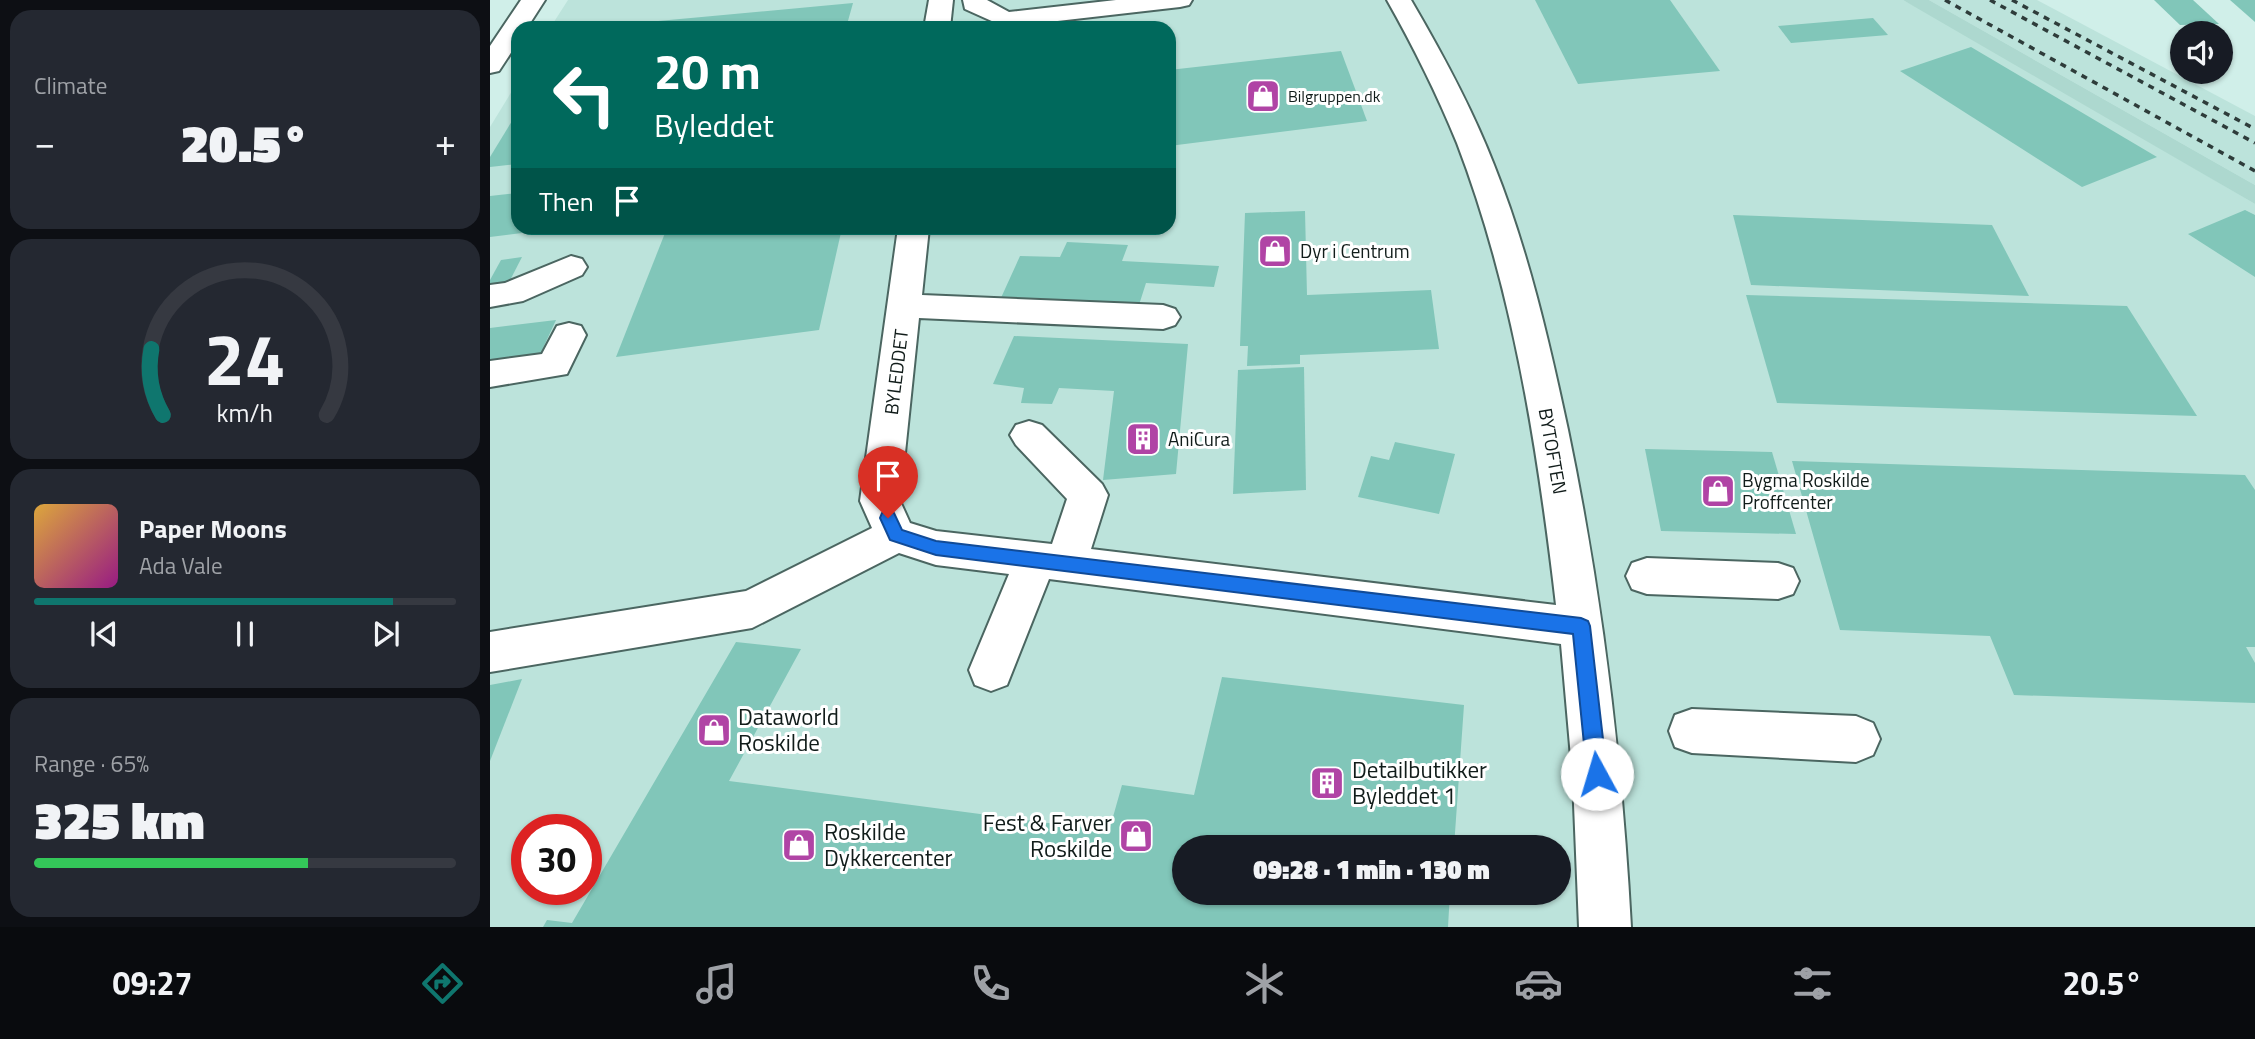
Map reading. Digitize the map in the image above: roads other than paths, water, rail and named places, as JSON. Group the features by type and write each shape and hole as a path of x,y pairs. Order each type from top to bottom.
{"street":[{"path":"519,21 533,0"},
{"path":"938,21 941,0"},
{"path":"975,0 974,5 1005,20 1180,0"},
{"name":"BYTOFTEN","path":"1399,0 1458,115 1488,190 1511,267 1550,422 1581,626 1599,799 1605,927"},
{"path":"490,65 511,33"},
{"name":"BYLEDDET","path":"896,535 880,501 912,235"},
{"path":"490,296 511,293 571,267"},
{"path":"904,306 1163,317"},
{"path":"490,374 554,365 569,334"},
{"path":"991,670 1088,495 1030,435"},
{"path":"490,652 752,609 896,535 936,548 1581,626"},
{"path":"1647,576 1778,581"},
{"path":"1692,731 1856,739"}],"railway":[{"path":"1945,0 2255,171"},
{"path":"1990,0 2255,143"},
{"path":"2012,0 2255,129"}],"place":[{"name":"Bilgruppen.dk","path":"1263,96"},
{"name":"Dyr i Centrum","path":"1275,251"},
{"name":"AniCura","path":"1143,439"},
{"name":"Bygma Roskilde Proffcenter","path":"1718,491"},
{"name":"Dataworld Roskilde","path":"714,730"},
{"name":"Detailbutikker Byleddet 1","path":"1327,783"},
{"name":"Fest & Farver Roskilde","path":"1136,836"},
{"name":"Roskilde Dykkercenter","path":"799,845"}]}
